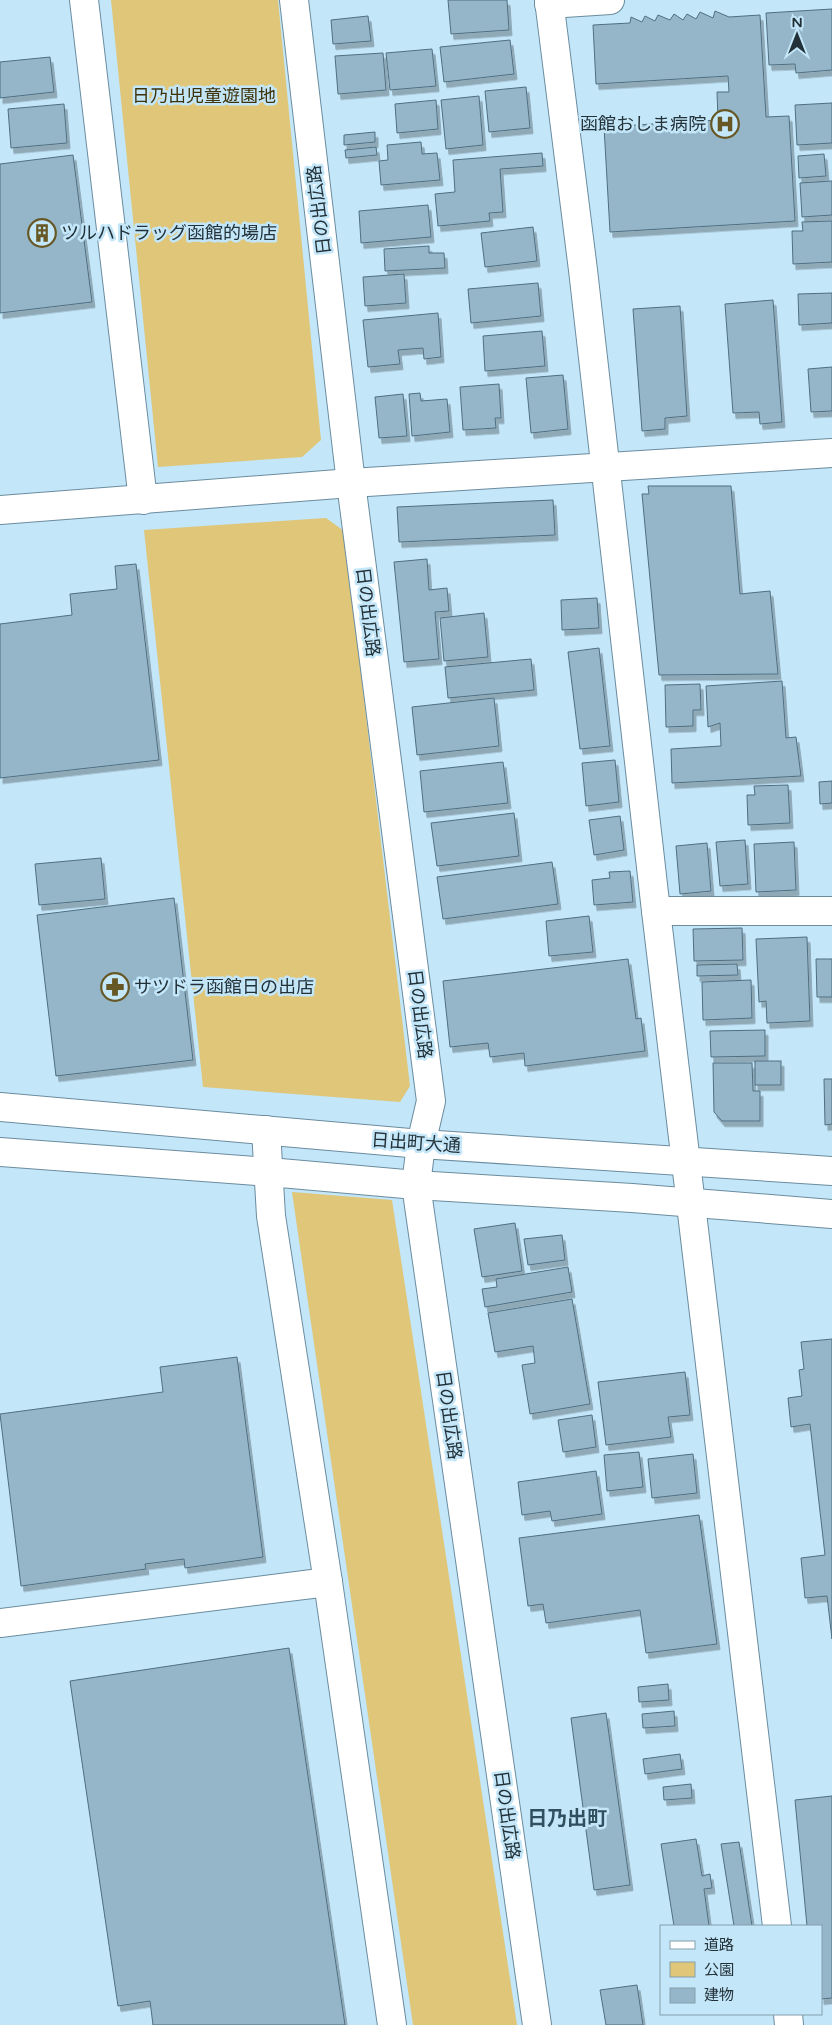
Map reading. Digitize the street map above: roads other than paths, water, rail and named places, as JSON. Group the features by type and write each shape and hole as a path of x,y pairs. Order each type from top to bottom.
{"street":[{"path":"84,0 143,500"},
{"name":"日の出広路","path":"294,0 352,483 431,1101 421,1144 416,1185 537,2025"},
{"path":"610,0 549,2 583,270 656,911 778,1925"},
{"path":"0,510 352,483 832,453"},
{"path":"656,911 832,911"},
{"name":"日出町大通","path":"0,1107 421,1144 832,1171"},
{"path":"266,1130 271,1216 328,1582 392,2025"},
{"path":"0,1152 416,1185 691,1202 832,1214"},
{"path":"0,1623 328,1582"}],"place":[{"name":"函館おしま病院","path":"725,124"},
{"name":"ツルハドラッグ函館的場店","path":"42,233"},
{"name":"サツドラ函館日の出店","path":"115,987"}],"district":[{"name":"日乃出町","path":"567,1818"}],"park label":[{"name":"日乃出児童遊園地","path":"204,96"}]}
